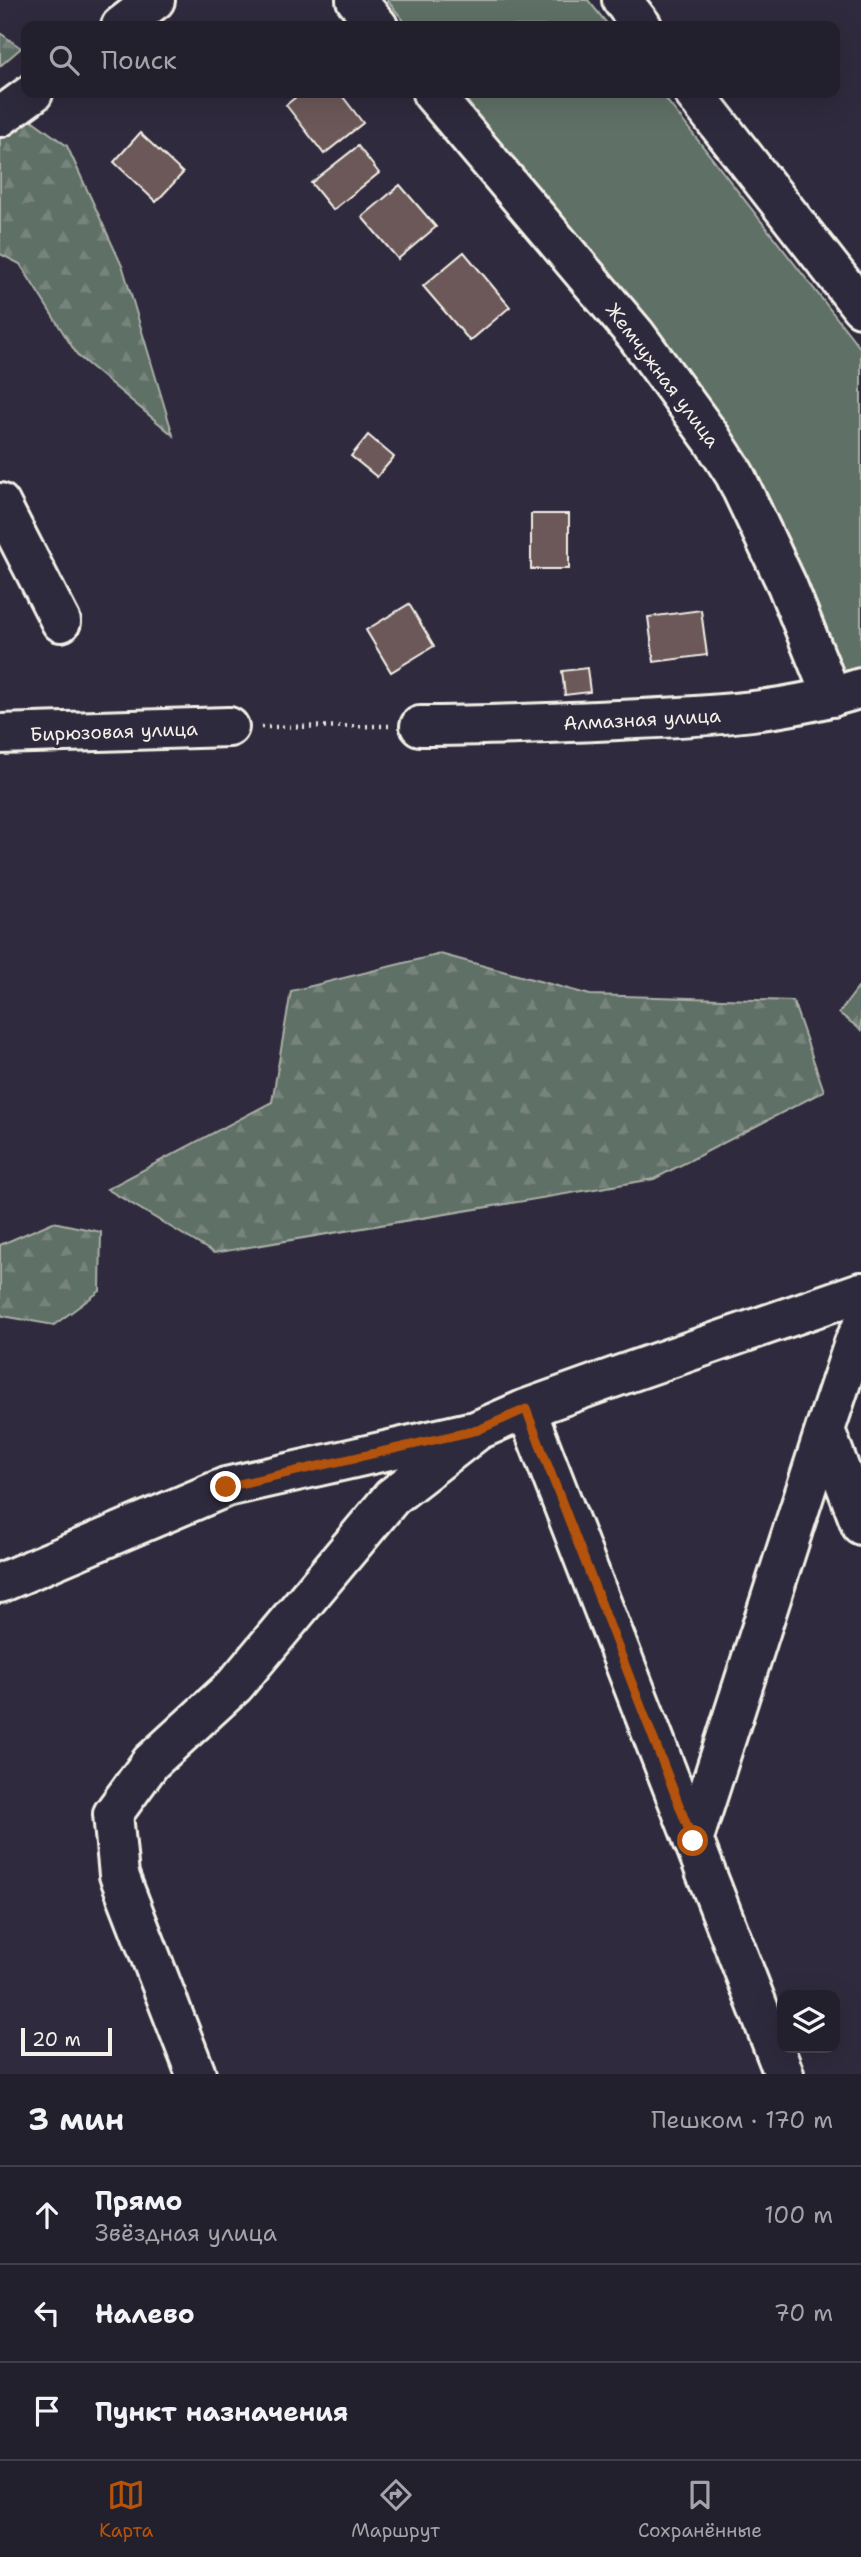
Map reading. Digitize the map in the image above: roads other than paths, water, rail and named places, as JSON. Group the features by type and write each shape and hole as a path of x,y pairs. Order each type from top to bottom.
{"street":[{"path":"128,21 155,0"},
{"path":"356,0 374,21"},
{"path":"622,0 638,21"},
{"path":"0,117 26,98"},
{"name":"Жемчужная улица","path":"436,98 636,335 712,439 735,475 787,585 846,692"},
{"path":"698,98 861,307"},
{"path":"0,503 61,622"},
{"name":"Алмазная улица","path":"420,726 541,724 704,716 777,709 846,692"},
{"name":"Бирюзовая улица","path":"0,734 229,727"},
{"path":"0,1583 226,1487 478,1430 526,1409 861,1292"},
{"path":"693,1841 824,1430 861,1329"},
{"path":"526,1409 784,2074"},
{"path":"191,2062 119,1875 113,1814 151,1762 235,1685 392,1497 478,1430"},
{"path":"824,1430 861,1525"}]}
